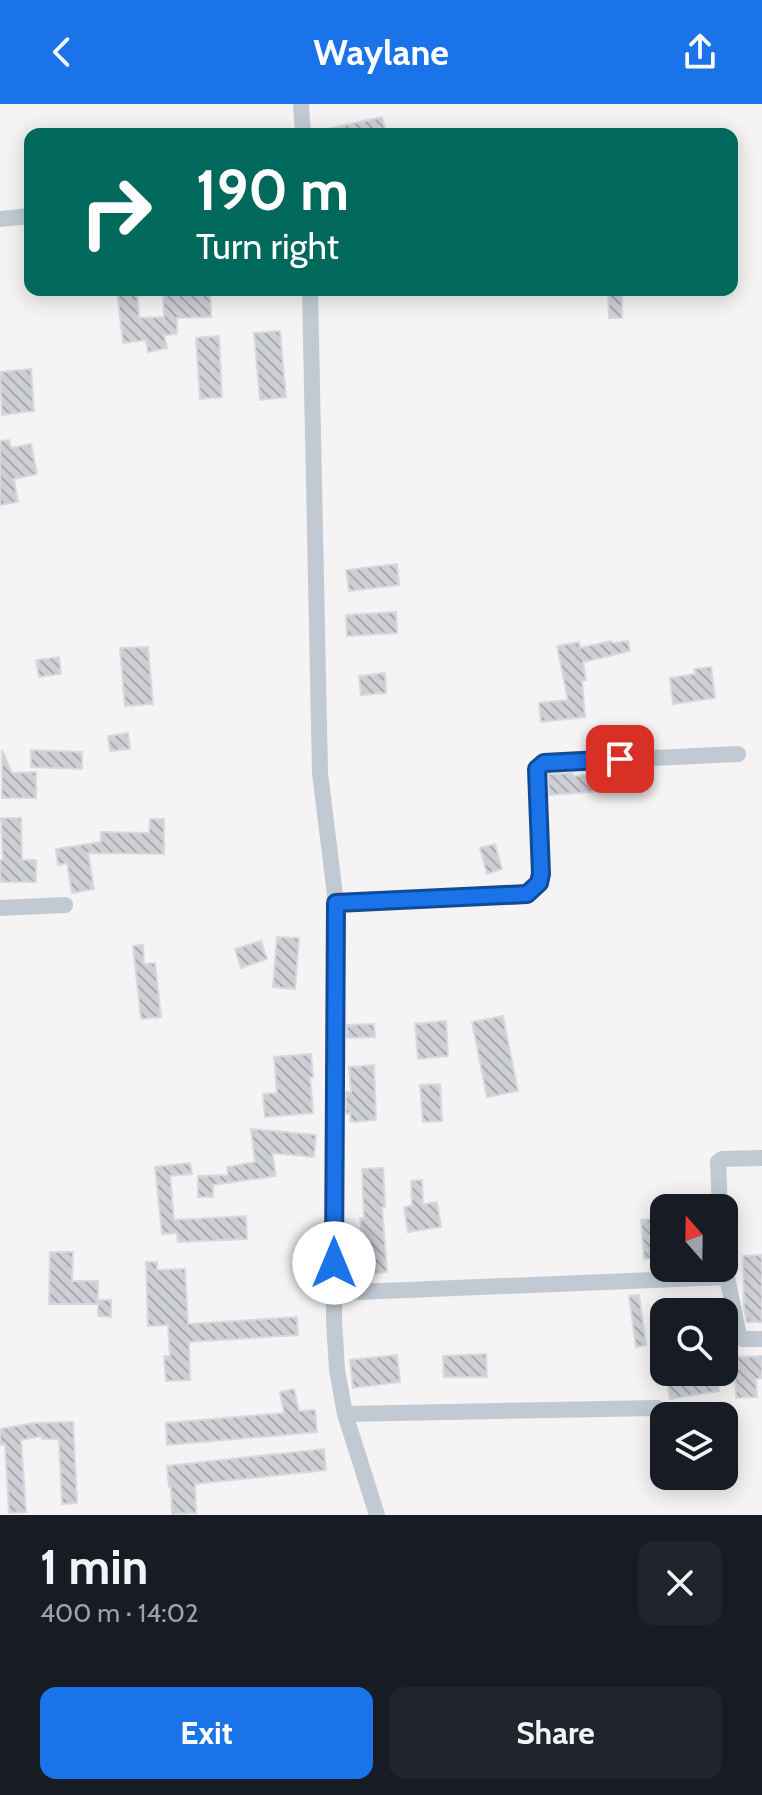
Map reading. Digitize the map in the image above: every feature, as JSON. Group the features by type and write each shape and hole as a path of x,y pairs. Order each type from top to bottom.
{"street":[{"path":"301,104 303,128"},
{"path":"0,219 24,217"},
{"path":"310,296 320,773 336,903 334,1293 337,1370 345,1414 377,1515"},
{"path":"336,903 527,894 539,883 541,874 537,769 544,763 738,754"},
{"path":"0,908 65,905"},
{"path":"719,1194 718,1162 722,1159 762,1158"},
{"path":"334,1293 650,1280"},
{"path":"728,1282 739,1336 743,1339 762,1339"},
{"path":"345,1414 650,1408"}],"building":[{"path":"382,117 385,128 332,128"},
{"path":"118,296 137,296 139,318 164,317 163,296 210,296 211,317 177,318 177,334 164,335 167,348 148,352 146,340 123,343"},
{"path":"608,296 622,296 622,318 609,318"},
{"path":"280,331 286,397 260,400 254,333"},
{"path":"219,336 222,397 200,399 196,338"},
{"path":"31,369 34,411 2,415 0,372"},
{"path":"9,440 11,448 31,444 37,474 14,479 18,502 0,505 0,441"},
{"path":"397,564 399,585 349,591 346,570"},
{"path":"396,612 397,633 347,636 346,615"},
{"path":"611,641 628,641 630,651 583,662 585,717 541,722 539,703 568,700 557,646 579,642 580,648"},
{"path":"148,647 153,704 125,706 120,648"},
{"path":"59,657 61,674 39,677 36,660"},
{"path":"711,667 715,698 673,704 670,678 695,674 694,669"},
{"path":"385,673 386,693 361,695 359,676"},
{"path":"128,733 130,749 110,751 108,736"},
{"path":"2,750 12,773 36,772 36,798 2,798"},
{"path":"31,750 82,752 82,769 31,767"},
{"path":"573,773 573,776 618,773 619,790 549,795 548,774"},
{"path":"1,818 21,818 22,860 36,860 36,882 0,882 0,860 3,860"},
{"path":"150,819 164,819 164,854 88,853 94,889 72,893 67,863 58,865 56,849 101,842 101,832 149,833"},
{"path":"495,844 502,869 487,874 480,848"},
{"path":"277,937 299,938 295,989 273,987"},
{"path":"261,941 267,959 241,968 235,949"},
{"path":"143,945 144,964 155,963 161,1017 141,1019 133,946"},
{"path":"503,1016 518,1091 487,1097 472,1022"},
{"path":"446,1021 448,1056 418,1059 415,1024"},
{"path":"374,1024 375,1037 347,1038 347,1025"},
{"path":"311,1054 313,1113 265,1117 263,1094 277,1093 274,1057"},
{"path":"374,1065 376,1120 351,1122 350,1113 346,1114 346,1092 351,1092 349,1067"},
{"path":"440,1084 442,1121 423,1122 420,1085"},
{"path":"251,1129 316,1135 314,1157 272,1153 276,1176 213,1185 213,1197 198,1197 198,1176 228,1175 227,1167 255,1162"},
{"path":"190,1163 192,1174 170,1176 174,1220 246,1216 247,1239 178,1242 177,1233 162,1234 155,1167"},
{"path":"383,1168 385,1207 382,1207 387,1272 364,1275 360,1218 364,1218 362,1169"},
{"path":"422,1180 423,1204 437,1202 441,1227 408,1232 404,1207 412,1206 411,1181"},
{"path":"650,1219 650,1258 644,1259 641,1220"},
{"path":"50,1252 73,1252 72,1281 98,1281 98,1300 111,1300 111,1317 98,1316 98,1304 49,1304"},
{"path":"762,1255 762,1322 747,1322 743,1256"},
{"path":"146,1262 157,1262 157,1270 185,1269 188,1324 297,1317 298,1335 189,1342 190,1380 166,1381 164,1356 170,1356 168,1325 148,1326"},
{"path":"639,1295 646,1345 636,1347 629,1296"},
{"path":"486,1354 487,1377 444,1377 443,1356"},
{"path":"397,1355 400,1382 353,1388 350,1360"},
{"path":"762,1356 762,1378 756,1379 757,1397 736,1398 738,1357"},
{"path":"668,1386 718,1386 719,1391 670,1399"},
{"path":"294,1389 299,1411 315,1410 317,1432 167,1445 166,1423 284,1413 280,1392"},
{"path":"73,1422 77,1503 62,1504 59,1439 42,1439 42,1436 21,1440 26,1512 9,1513 5,1444 0,1445 0,1429 34,1423"},
{"path":"324,1449 326,1470 195,1484 196,1513 172,1514 167,1466"}],"route":[{"path":"334,1263 336,903 527,894 539,883 541,874 537,769 544,763 620,759"}]}
